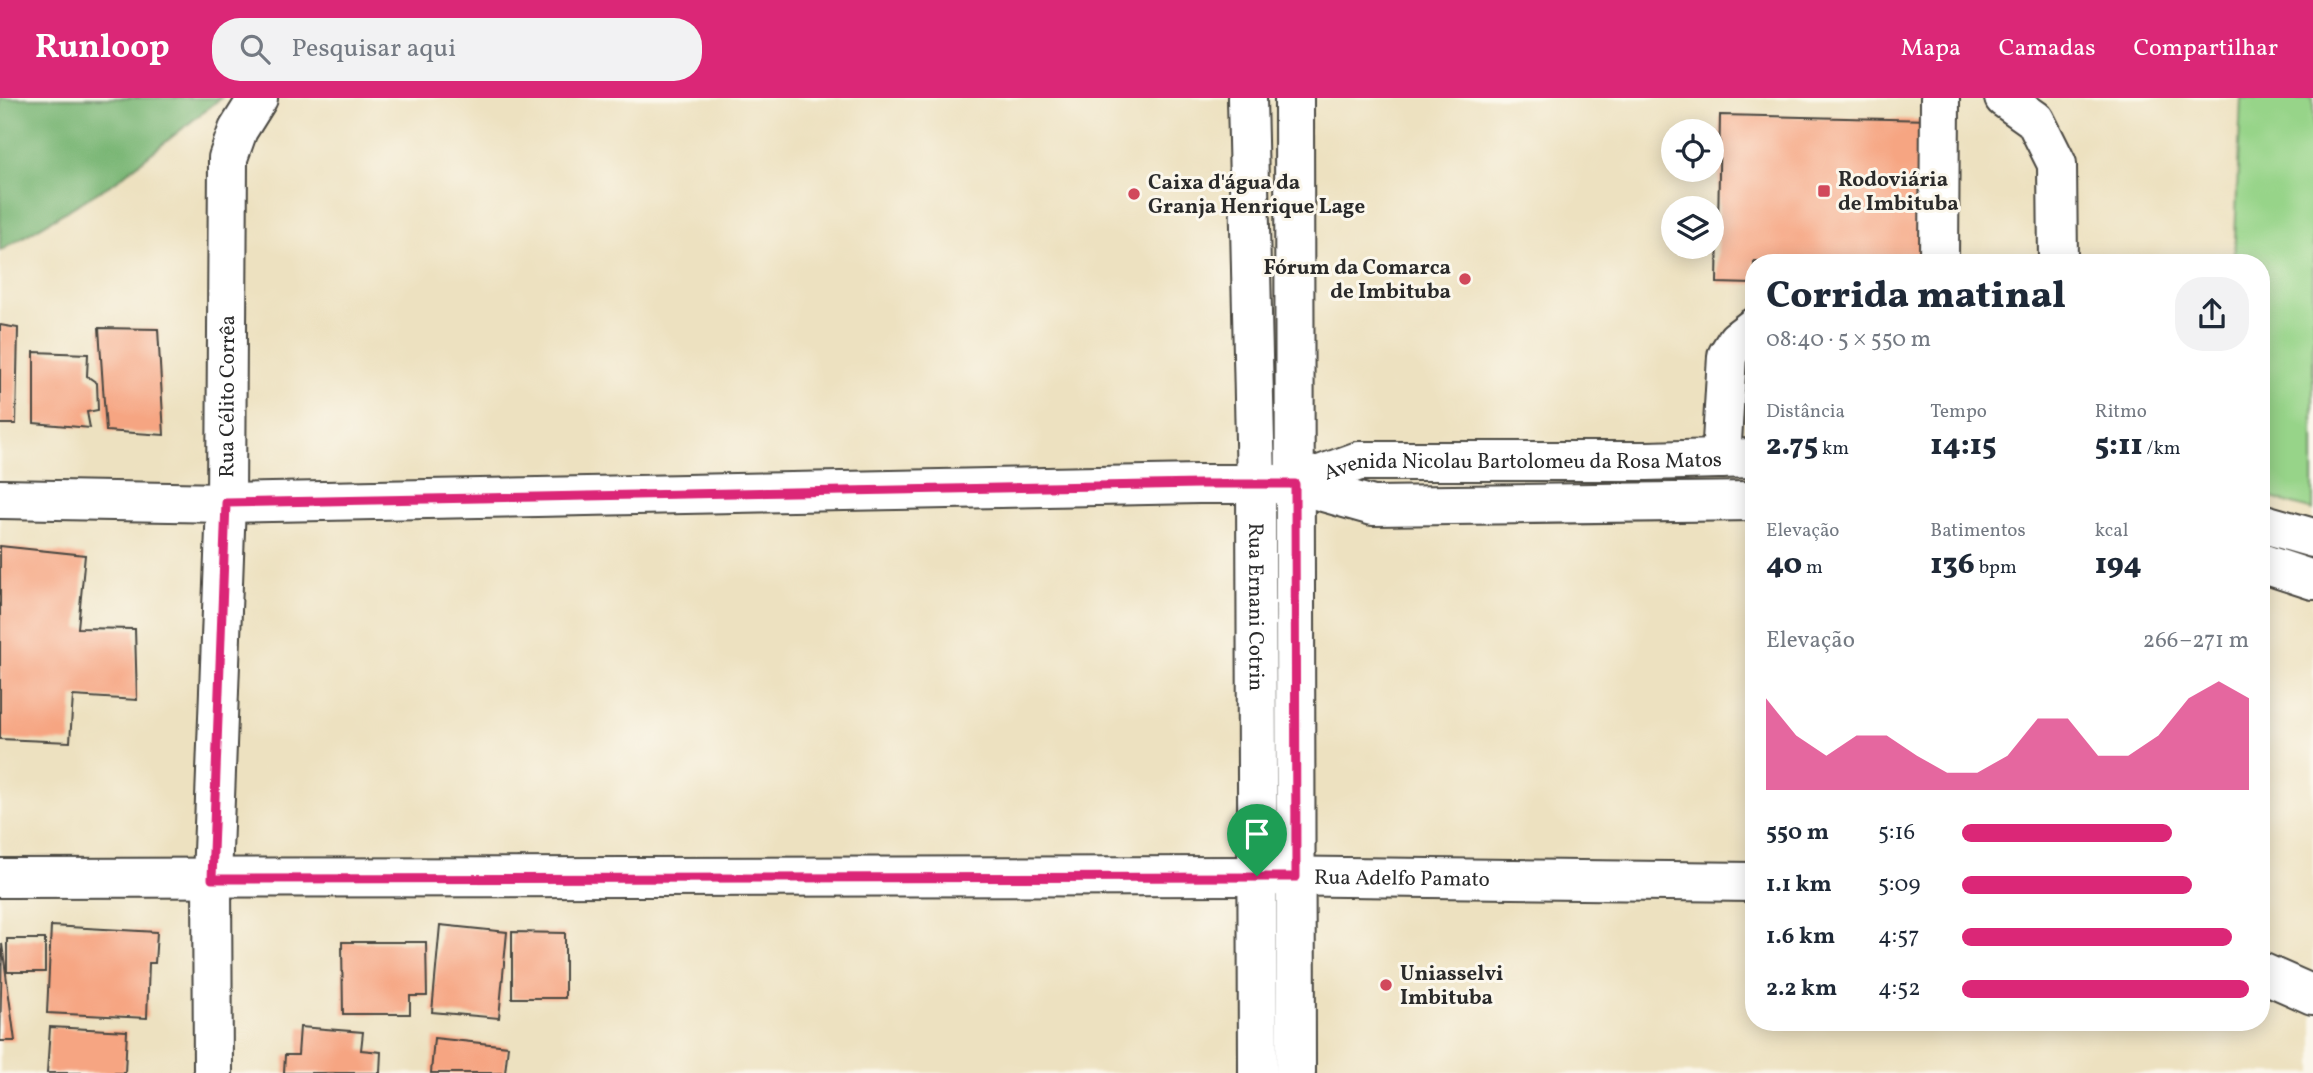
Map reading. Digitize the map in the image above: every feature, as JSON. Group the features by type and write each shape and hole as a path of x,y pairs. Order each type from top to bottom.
{"street":[{"name":"Rua Ernani Cotrin","path":"1247,98 1256,484 1258,1073"},
{"name":"Rua Ernani Cotrin","path":"1294,98 1296,1073"},
{"path":"1939,254 1940,98"},
{"path":"2004,98 2035,121 2057,164 2058,254"},
{"name":"Rua Célito Corrêa","path":"213,1073 212,879 226,503 228,158 238,130 256,100"},
{"path":"1737,458 1727,356 1737,340 1745,334"},
{"name":"Avenida Nicolau Bartolomeu da Rosa Matos","path":"1295,484 1359,461 1737,458"},
{"name":"Avenida Nicolau Bartolomeu da Rosa Matos","path":"0,499 226,503 1295,484 1373,506 1745,501"},
{"path":"2270,526 2313,538"},
{"path":"2270,566 2313,580"},
{"name":"Rua Adelfo Pamato","path":"0,878 1257,876 1745,881"},
{"path":"2270,976 2313,995"}],"green space":[{"path":"0,98 221,98 115,182 0,251"},
{"path":"2241,98 2313,98 2313,510 2270,498 2270,254 2234,254"}],"building":[{"name":"Rodoviária de Imbituba","path":"1720,115 1931,120 1928,254 1745,254 1745,284 1717,283 1717,259 1724,259 1724,196 1719,196 1719,182 1724,182 1724,119 1720,119"},
{"path":"0,325 18,328 16,424 0,424"},
{"path":"99,328 158,329 164,435 106,431"},
{"path":"34,352 88,354 87,376 97,383 98,410 87,412 90,428 34,423"},
{"path":"0,546 85,555 78,628 135,629 137,700 73,696 70,742 0,739"},
{"path":"440,925 507,932 499,1018 432,1012"},
{"path":"51,926 157,932 155,963 149,963 147,1018 47,1013"},
{"path":"512,932 565,933 565,998 512,998"},
{"path":"7,939 45,939 45,972 7,972"},
{"path":"342,942 426,942 427,996 410,996 410,1014 343,1014"},
{"path":"2,944 15,1041 0,1041"},
{"path":"50,1027 127,1031 125,1073 47,1073"},
{"path":"300,1027 363,1032 361,1050 381,1052 380,1073 284,1073 285,1055 298,1055"},
{"path":"434,1038 508,1046 505,1073 431,1073"}],"place":[{"name":"Rodoviária de Imbituba","path":"1824,191"},
{"name":"Caixa d'água da Granja Henrique Lage","path":"1134,194"},
{"name":"Fórum da Comarca de Imbituba","path":"1465,279"},
{"name":"Uniasselvi Imbituba","path":"1386,985"}],"route":[{"path":"1295,484 1296,877 1257,876 212,879 226,503 1295,484"}]}
